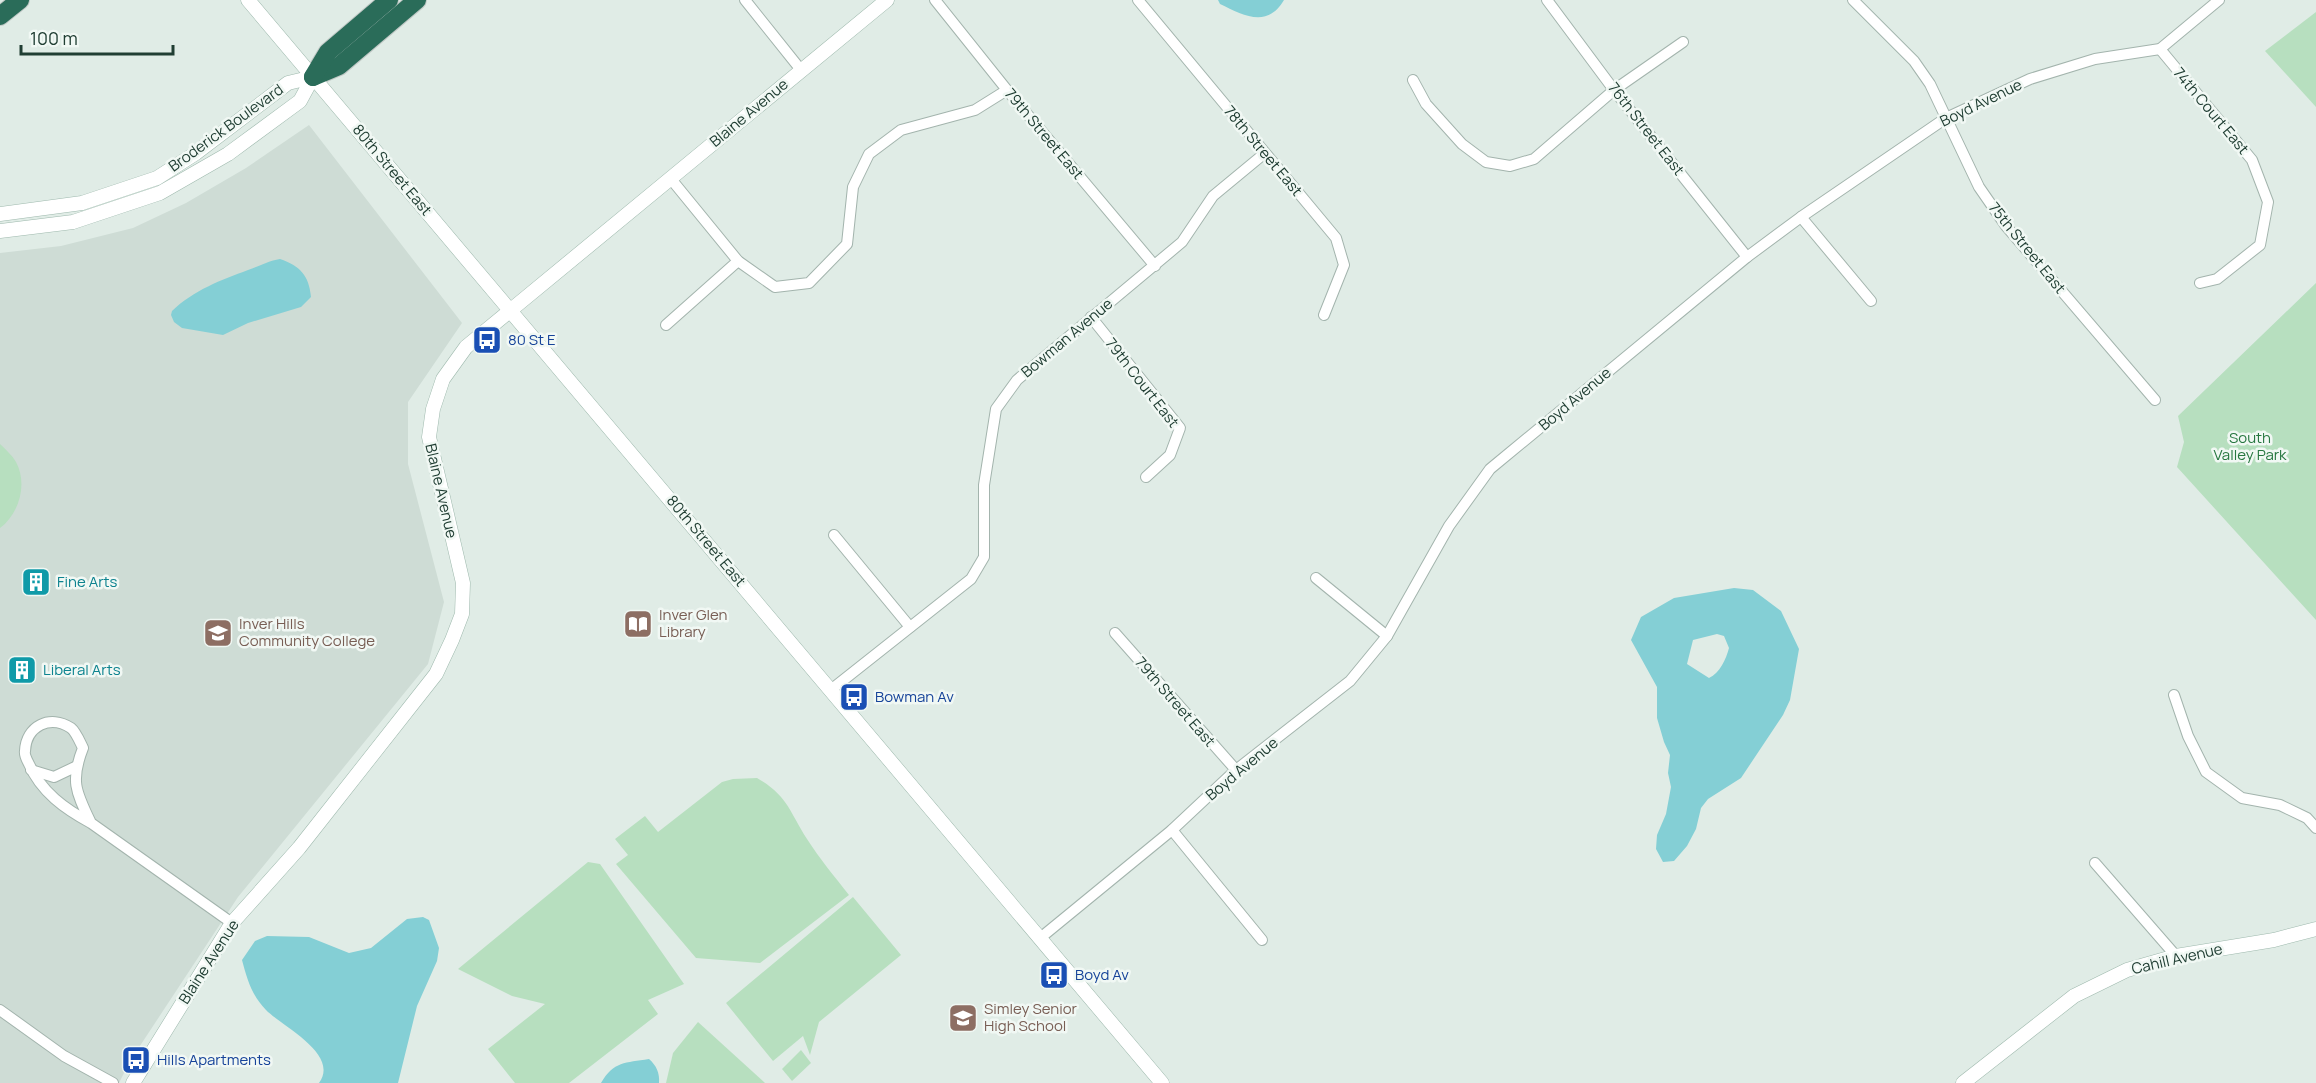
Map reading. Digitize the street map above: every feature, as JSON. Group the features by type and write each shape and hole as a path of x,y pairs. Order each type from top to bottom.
{"highway":[{"path":"0,16 20,0"},
{"path":"313,77 328,52 388,0"},
{"path":"313,77 339,66 417,0"}],"street":[{"name":"80th Street East","path":"248,0 832,689 1039,939 1162,1083"},
{"path":"745,0 801,70"},
{"name":"Blaine Avenue","path":"133,1083 232,923 299,848 436,674 452,640 462,614 462,583 429,437 433,409 443,379 466,347 887,0"},
{"name":"79th Street East","path":"935,0 1007,90 1155,266"},
{"name":"78th Street East","path":"1137,0 1336,238 1344,265 1324,315"},
{"name":"76th Street East","path":"1546,0 1614,90 1747,257"},
{"name":"75th Street East","path":"1853,0 1914,61 1930,84 1979,187 2006,226 2155,400"},
{"name":"Boyd Avenue","path":"1039,939 1172,830 1236,770 1350,681 1387,636 1449,526 1490,469 1747,257 1801,217 1946,118 2031,79 2095,59 2160,48 2219,0"},
{"path":"1413,80 1426,104 1462,144 1486,162 1510,166 1534,159 1614,90 1683,42"},
{"name":"74th Court East","path":"2160,48 2252,160 2268,202 2260,245 2217,279 2200,283"},
{"name":"Broderick Boulevard","path":"0,214 82,203 158,178 205,146 288,82 313,77"},
{"name":"Broderick Boulevard","path":"0,231 74,222 160,194 228,154 300,101 313,77"},
{"path":"671,179 738,261 775,287 809,283 847,244 853,187 869,153 900,130 975,110 1007,90"},
{"name":"Bowman Avenue","path":"832,689 971,579 984,557 984,484 996,409 1017,380 1182,242 1213,196 1265,153"},
{"path":"1801,217 1871,301"},
{"path":"666,325 738,261"},
{"name":"79th Court East","path":"1091,317 1180,429 1170,455 1146,477"},
{"path":"834,535 910,627"},
{"path":"1316,578 1387,636"},
{"name":"79th Street East","path":"1115,633 1236,770"},
{"path":"2174,695 2187,736 2206,772 2242,798 2280,805 2307,818 2316,828"},
{"path":"91,823 78,794 75,767 83,747 72,729 56,722 40,724 28,734 24,753 31,770 48,794 69,811 91,823 232,923"},
{"path":"31,770 54,777 75,767"},
{"path":"1172,830 1262,940"},
{"path":"2095,863 2176,957"},
{"name":"Cahill Avenue","path":"1963,1083 2074,996 2127,970 2176,957 2274,940 2316,929"},
{"path":"0,1010 64,1056 113,1083"}],"shaded area":[{"name":"Inver Hills Community College","path":"309,125 462,323 408,402 408,464 444,602 428,664 238,897 130,1061 119,1083 0,1083 0,253 61,246 133,228 186,203 246,168"}],"green space":[{"path":"2316,12 2316,107 2265,51"},
{"name":"South Valley Park","path":"2316,283 2316,620 2177,467 2184,442 2178,416"},
{"path":"0,444 16,462 20,471 21,489 17,507 0,528"},
{"path":"757,778 782,798 812,846 849,895 760,963 696,958 616,864 628,855 615,839 645,816 658,832 722,782"},
{"path":"588,862 600,864 684,984 648,1000 658,1014 569,1083 515,1083 488,1049 545,1004 512,996 458,969"},
{"path":"853,897 901,955 819,1022 810,1055 803,1036 773,1061 726,1003"},
{"path":"698,1022 765,1083 666,1083 673,1053"},
{"path":"801,1050 811,1063 792,1081 782,1069"}],"water":[{"path":"1218,0 1284,0 1270,14 1254,17 1220,4"},
{"path":"280,259 298,268 306,277 311,297 301,307 248,323 223,335 182,328 174,322 172,311 199,291"},
{"path":"1734,588 1753,590 1781,611 1799,649 1790,700 1783,715 1741,778 1708,799 1701,808 1696,829 1687,846 1674,861 1663,862 1656,849 1657,835 1666,814 1671,787 1668,773 1670,755 1657,718 1657,687 1631,640 1641,617 1674,598","holes":["1717,634 1724,636 1729,648 1722,665 1713,676 1709,678 1687,664 1693,640"]},
{"path":"423,917 429,920 439,948 437,961 417,1006 398,1083 319,1083 323,1072 322,1062 316,1052 261,1005 251,987 242,960 255,941 267,936 309,937 349,953 371,948 407,919"},
{"path":"649,1059 657,1070 659,1083 601,1083 611,1071 621,1064"}],"place":[{"name":"80 St E","path":"487,340"},
{"name":"Fine Arts","path":"36,582"},
{"name":"Inver Glen Library","path":"638,624"},
{"name":"Inver Hills Community College","path":"218,633"},
{"name":"Liberal Arts","path":"22,670"},
{"name":"Bowman Av","path":"854,697"},
{"name":"Boyd Av","path":"1054,975"},
{"name":"Simley Senior High School","path":"963,1018"},
{"name":"Hills Apartments","path":"136,1060"}]}
